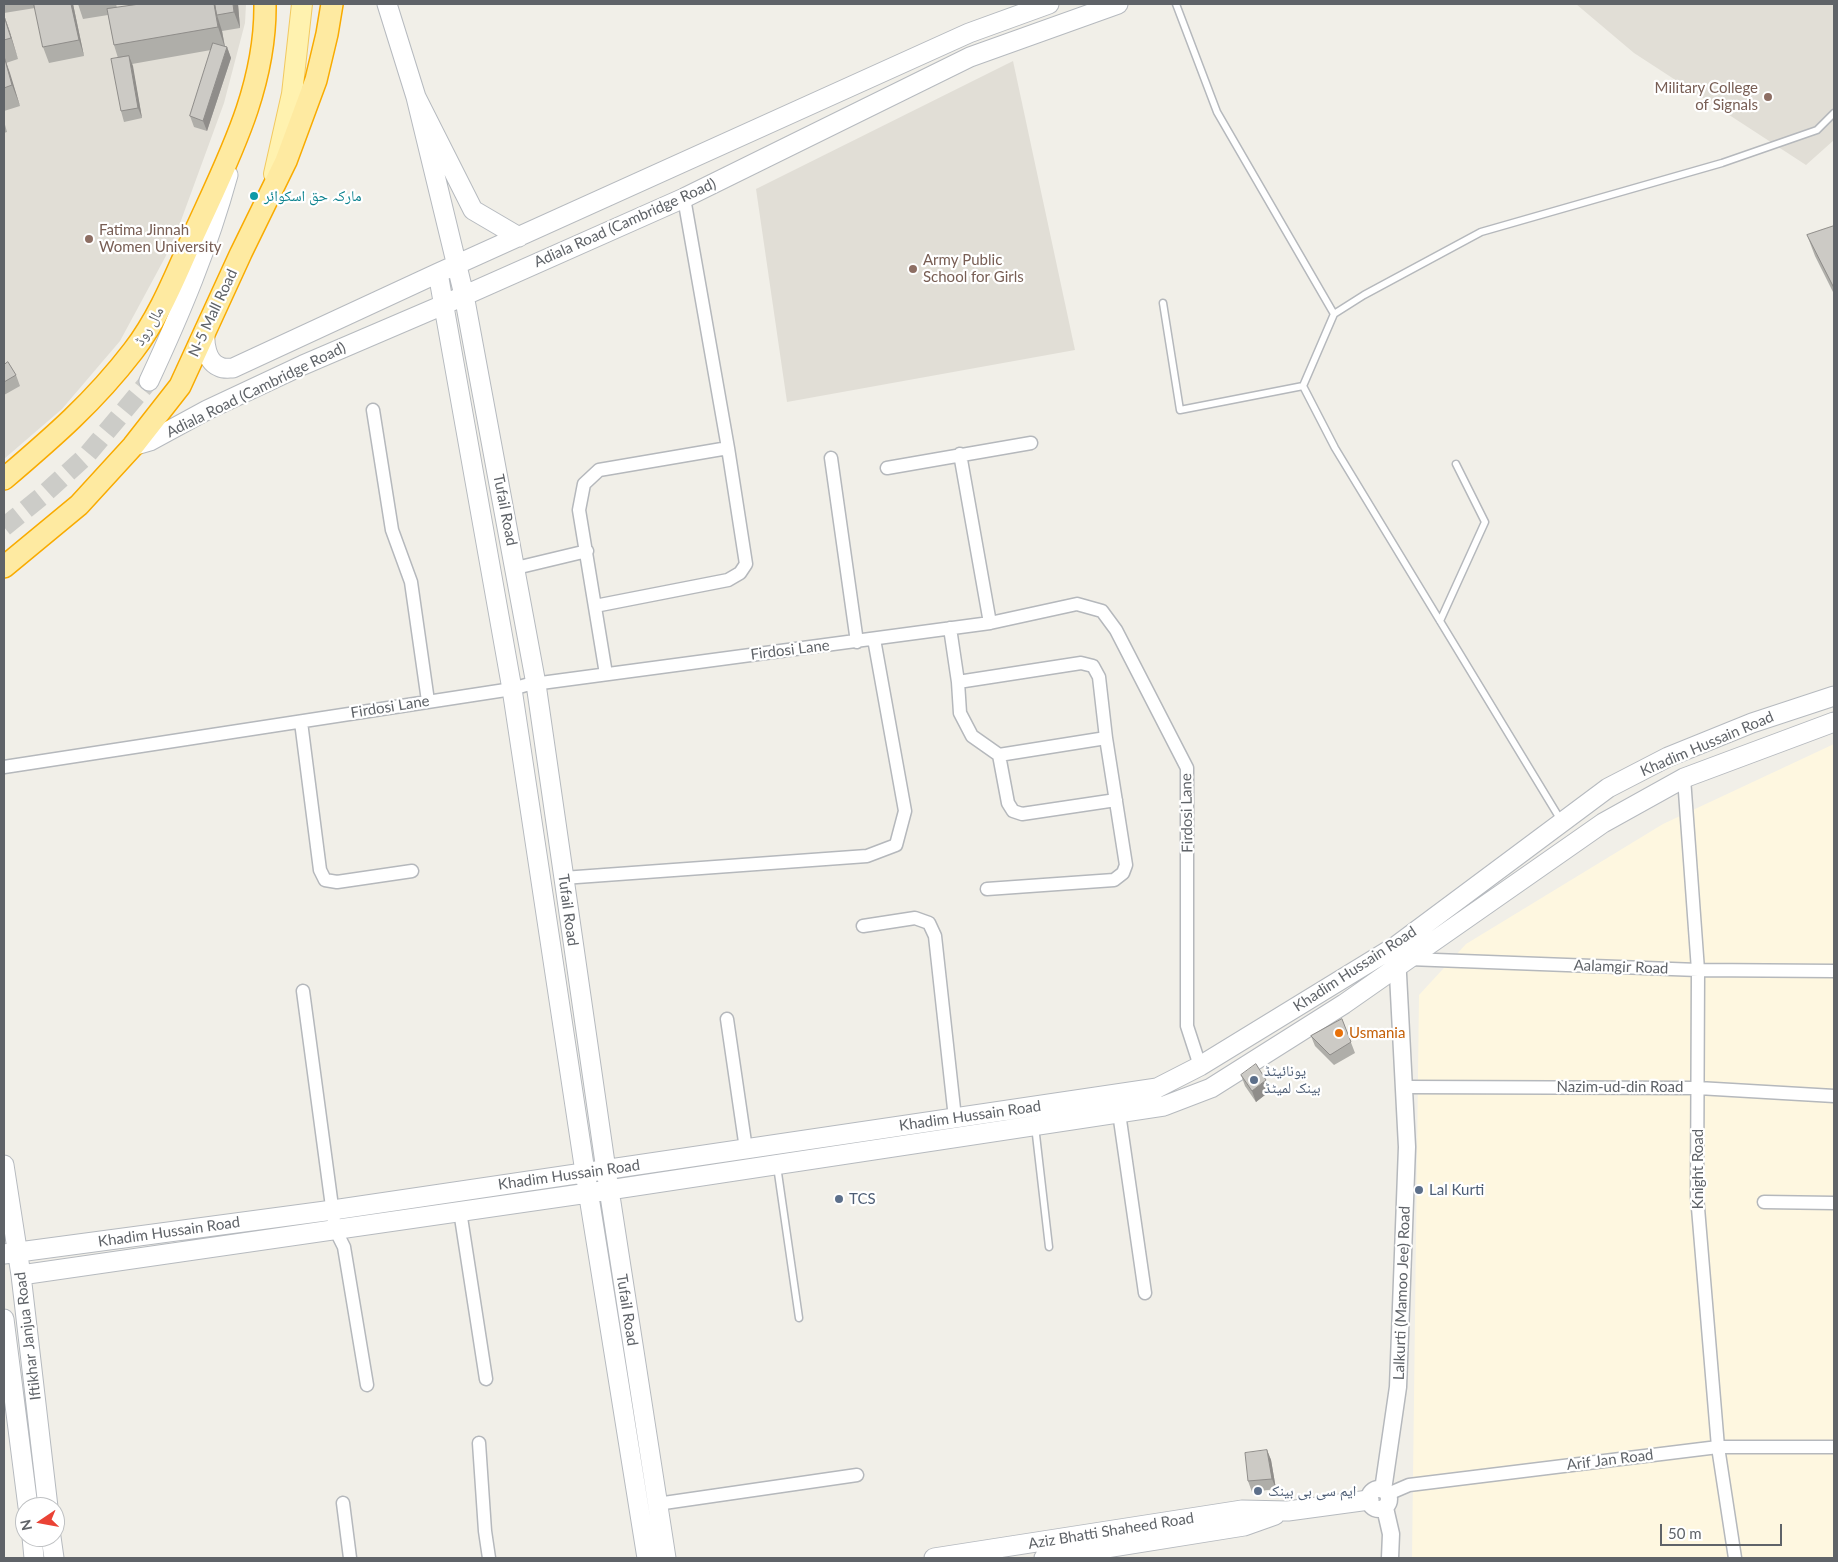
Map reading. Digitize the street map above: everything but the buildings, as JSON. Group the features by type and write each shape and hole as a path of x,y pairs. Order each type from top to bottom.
{"highway":[{"name":"مال روڈ","path":"4,479 57,435 100,393 135,350 165,299 240,134 257,81 265,20 265,4"},
{"name":"N-5 Mall Road","path":"4,567 79,505 133,446 180,386 286,161 316,80 332,5"}],"main road":[{"path":"269,196 292,94 302,4"},
{"path":"388,4 416,97 473,210 519,237"},
{"name":"Adiala Road (Cambridge Road)","path":"205,330 204,343 210,359 220,367 233,368 457,264 969,33 1049,4"},
{"name":"Adiala Road (Cambridge Road)","path":"133,446 150,441 207,410 303,365 684,198 970,57 1118,4"},
{"name":"Tufail Road","path":"416,97 464,296 516,568 536,684 606,1170 666,1558"},
{"path":"149,381 183,308 215,223 240,134"},
{"name":"Tufail Road","path":"438,273 512,689 585,1172 647,1558"},
{"path":"4,578 23,552"},
{"name":"Khadim Hussain Road","path":"21,1275 609,1190 1164,1106 1211,1088 1344,1004 1562,822 1608,788 1668,757 1752,723 1834,696"},
{"name":"Khadim Hussain Road","path":"11,1253 333,1210 1157,1088 1401,957 1603,824 1684,778 1834,722"},
{"name":"Iftikhar Janjua Road","path":"4,1165 11,1253 21,1275 47,1497"},
{"name":"Iftikhar Janjua Road","path":"4,1319 27,1497"},
{"name":"Aziz Bhatti Shaheed Road","path":"934,1558 1242,1510 1288,1511 1381,1498"},
{"name":"Aziz Bhatti Shaheed Road","path":"1044,1558 1244,1526 1288,1511"}],"street":[{"path":"595,606 728,580 740,574 746,564 728,448 684,198"},
{"path":"373,410 392,530 411,582 428,702"},
{"path":"887,468 1032,443"},
{"path":"606,674 579,510 584,484 599,470 728,448"},
{"path":"960,454 990,623"},
{"path":"831,458 857,642"},
{"path":"516,568 587,551"},
{"name":"Firdosi Lane","path":"4,767 512,689 526,685 990,623 1077,604 1102,611 1116,630 1187,768 1187,1026 1200,1066"},
{"path":"950,628 958,682 960,714 972,736 999,756 1008,803 1013,811 1022,814 1116,800"},
{"path":"563,878 867,856 896,845 905,811 874,639"},
{"path":"958,682 1082,662 1093,666 1099,677 1106,738 1126,865 1123,874 1114,880 987,889"},
{"path":"301,722 320,870 325,880 337,882 412,871"},
{"path":"999,756 1106,738"},
{"name":"Knight Road","path":"1684,778 1698,970 1697,1196 1718,1447 1735,1558"},
{"path":"863,926 915,918 929,923 935,936 955,1118"},
{"name":"Aalamgir Road","path":"1401,957 1698,970 1834,971"},
{"name":"Lalkurti (Mamoo Jee) Road","path":"1390,1558 1390,1534 1381,1498 1398,1387 1407,1147 1401,957"},
{"path":"303,991 335,1229 344,1247 367,1385"},
{"path":"727,1019 746,1149"},
{"name":"Nazim-ud-din Road","path":"1405,1087 1698,1088 1834,1096"},
{"path":"1119,1113 1145,1293"},
{"path":"1764,1202 1834,1203"},
{"path":"460,1211 486,1379"},
{"path":"479,1444 485,1530 489,1558"},
{"name":"Arif Jan Road","path":"1381,1498 1409,1485 1718,1447 1834,1447"},
{"path":"657,1504 857,1475"},
{"path":"343,1503 350,1558"}],"lane":[{"path":"1176,4 1217,112 1334,314"},
{"path":"1562,822 1334,448 1303,386 1334,314 1364,295 1480,232 1722,163 1817,130 1834,114"},
{"path":"1163,303 1180,410 1303,386"},
{"path":"1440,621 1485,522 1456,464"},
{"path":"1034,1125 1049,1247"},
{"path":"777,1164 799,1318"}],"shaded area":[{"name":"Fatima Jinnah Women University","path":"4,4 246,4 245,23 224,103 168,252 120,341 62,409 4,459"},
{"name":"Military College of Signals","path":"1576,4 1834,4 1834,140 1806,165 1634,53"},
{"name":"Army Public School for Girls","path":"1013,61 1075,350 787,402 756,189"},
{"path":"1834,744 1834,1558 1412,1558 1419,995 1466,944 1663,824"}],"tunnel":[{"path":"4,527 41,497 87,455 149,381"}],"place":[{"name":"Military College of Signals","path":"1768,97"},
{"name":"مارکہ حق اسکوائر","path":"254,196"},
{"name":"Fatima Jinnah Women University","path":"89,239"},
{"name":"Army Public School for Girls","path":"913,269"},
{"name":"Usmania","path":"1339,1033"},
{"name":"یونائیٹڈ بینک لمیٹڈ","path":"1254,1080"},
{"name":"Lal Kurti","path":"1419,1190"},
{"name":"TCS","path":"839,1199"},
{"name":"ایم سی بی بینک","path":"1258,1491"}]}
